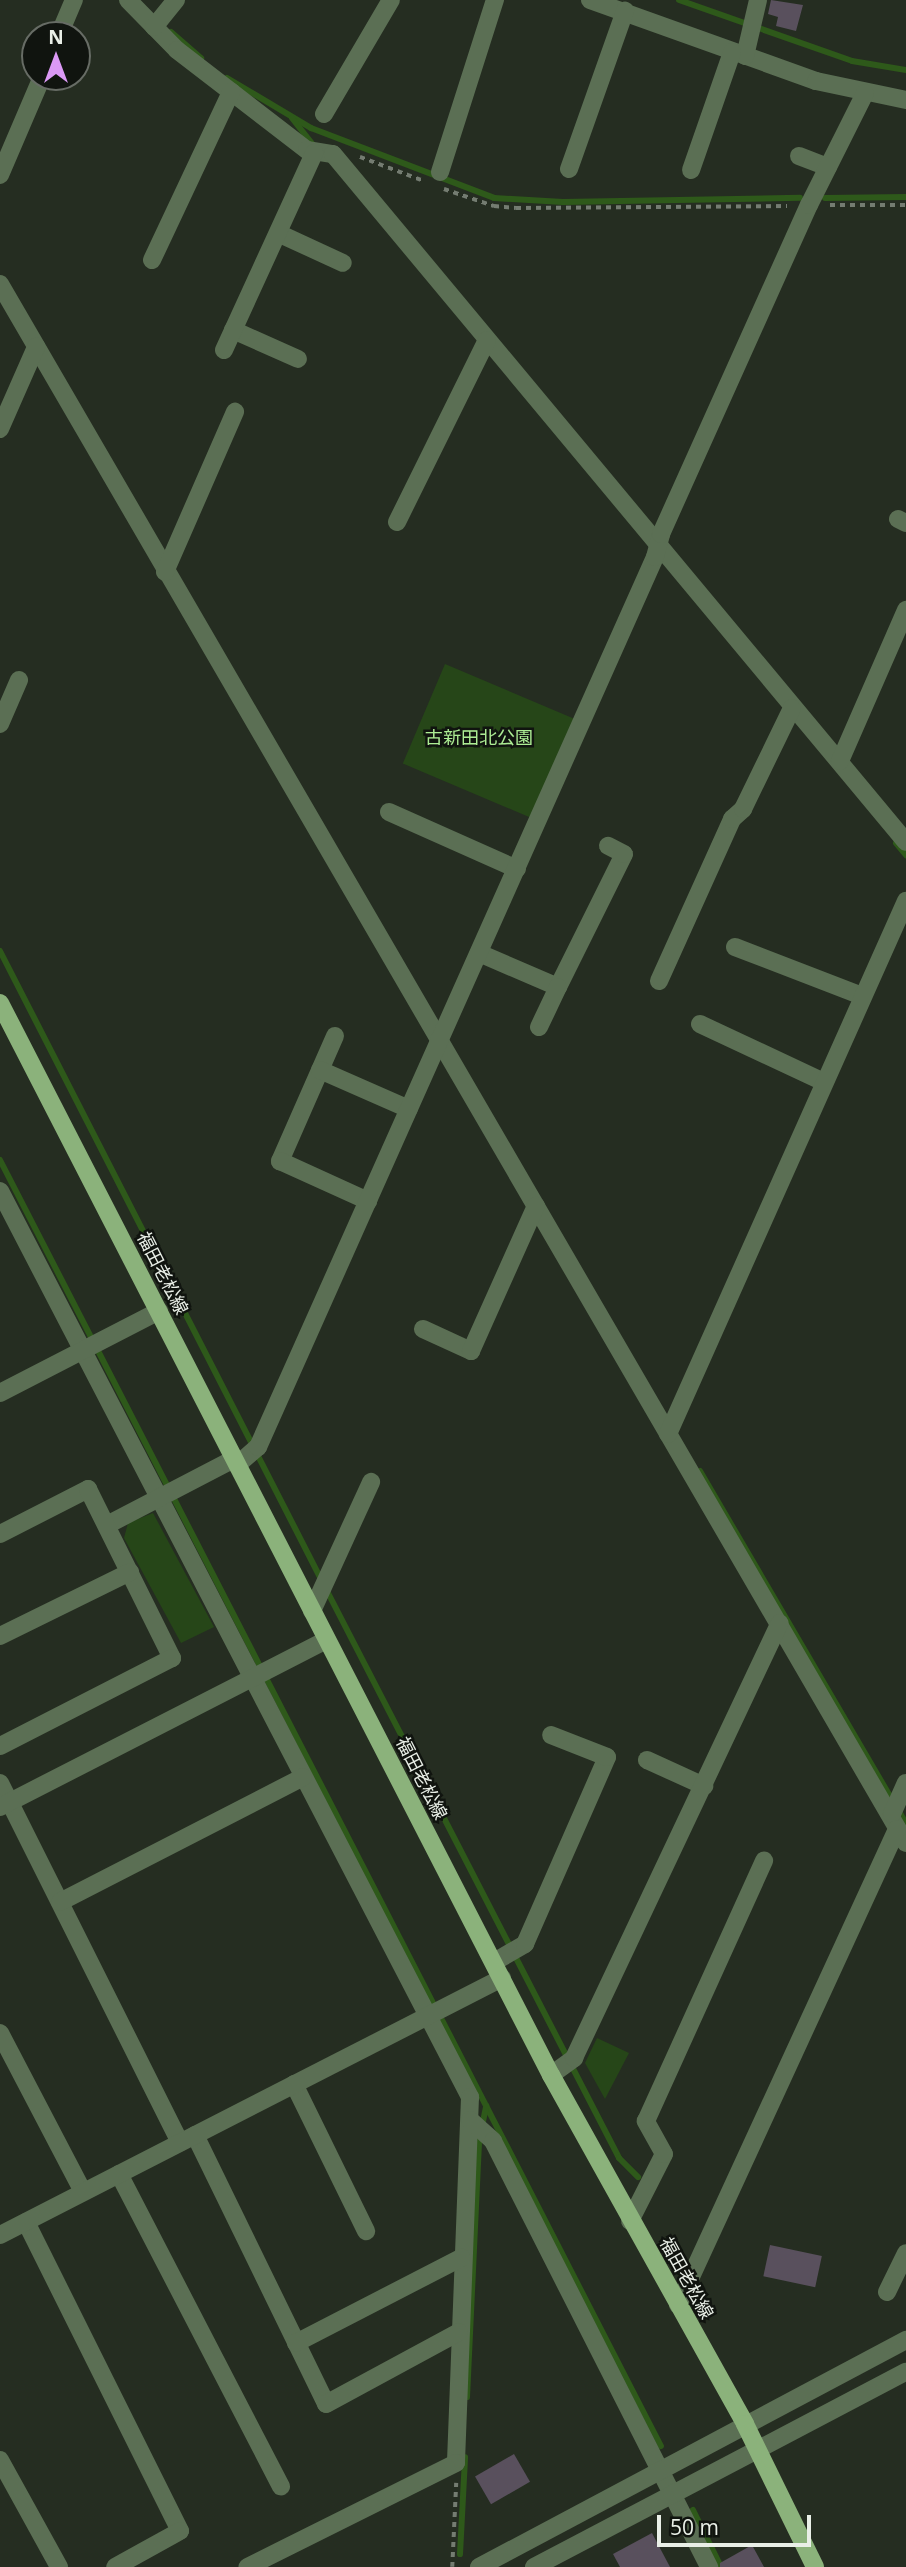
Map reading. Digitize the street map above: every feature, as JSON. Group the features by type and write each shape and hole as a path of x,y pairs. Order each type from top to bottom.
{"main road":[{"name":"福田老松線","path":"0,1003 327,1640 507,1954 502,1978 551,2075 744,2424 815,2567"}],"street":[{"path":"65,21 74,0"},
{"path":"128,0 154,27 231,92 322,153 657,550 789,712 840,761 906,842"},
{"path":"154,27 176,0"},
{"path":"324,114 391,0"},
{"path":"440,172 495,0"},
{"path":"590,0 739,54 865,93 906,100"},
{"path":"691,170 752,27 758,0"},
{"path":"569,169 625,11"},
{"path":"0,176 36,91"},
{"path":"152,260 231,92"},
{"path":"107,1525 256,1451 441,1032 517,869 809,205 865,93"},
{"path":"224,350 322,153"},
{"path":"799,156 828,167"},
{"path":"280,234 343,263"},
{"path":"0,284 441,1032 536,1206 671,1427 780,1623 897,1819"},
{"path":"233,330 298,359"},
{"path":"397,522 483,345"},
{"path":"0,429 36,347"},
{"path":"167,565 235,412"},
{"path":"840,761 906,610"},
{"path":"0,724 19,680"},
{"path":"659,981 732,818 743,809 789,712"},
{"path":"389,812 517,869"},
{"path":"539,1027 624,854 608,846"},
{"path":"671,1427 906,901"},
{"path":"735,947 862,996"},
{"path":"479,953 558,987"},
{"path":"700,1024 824,1082"},
{"path":"335,1036 280,1161 368,1201"},
{"path":"320,1070 409,1109"},
{"path":"2,1198 90,1347 260,1677 303,1777 470,2096 477,2124 674,2495 709,2567"},
{"path":"423,1329 471,1351 536,1206"},
{"path":"0,1393 159,1311"},
{"path":"312,1611 371,1482"},
{"path":"0,1534 88,1489 172,1658 0,1746"},
{"path":"0,1636 130,1572"},
{"path":"551,2075 571,2061 780,1623"},
{"path":"5,1805 260,1677 327,1640"},
{"path":"507,1954 524,1944 607,1757 551,1735"},
{"path":"647,1759 704,1786"},
{"path":"60,1902 303,1777"},
{"path":"0,1783 5,1805 60,1902 326,2404 459,2333"},
{"path":"678,2305 897,1819 906,1783"},
{"path":"631,2221 664,2154 646,2121 764,1861"},
{"path":"0,2235 502,1978"},
{"path":"0,2033 83,2192"},
{"path":"294,2084 366,2231"},
{"path":"247,2567 456,2463 463,2195 469,2184 477,2124"},
{"path":"120,2174 281,2486"},
{"path":"26,2222 180,2531 115,2567"},
{"path":"887,2292 906,2253"},
{"path":"296,2343 461,2258"},
{"path":"479,2567 906,2340"},
{"path":"534,2567 759,2453 906,2372"},
{"path":"0,2461 59,2567"}],"path":[{"path":"322,153 361,157 494,206 906,205"},
{"path":"452,2567 456,2463"}],"green space":[{"name":"古新田北公園","path":"445,664 575,719 533,819 403,763"},
{"path":"153,1513 214,1627 181,1643 124,1538 128,1523"},
{"path":"597,2038 629,2053 605,2099 585,2063"}],"building":[{"path":"771,0 803,5 796,31 776,26 778,17 768,14"},
{"path":"770,2245 822,2256 815,2287 763,2276"},
{"path":"514,2454 530,2482 491,2504 475,2476"},
{"path":"652,2533 670,2567 620,2567 613,2554"},
{"path":"752,2545 764,2567 720,2567 720,2563"}],"waterway":[{"path":"679,0 852,61 906,70"},
{"path":"171,32 201,58"},
{"path":"227,78 311,128 494,198 563,202 800,198"},
{"path":"292,118 315,147"},
{"path":"825,198 906,197"},
{"path":"896,843 906,855"},
{"path":"0,951 321,1579"},
{"path":"0,1160 434,2005"},
{"path":"700,1471 906,1823"},
{"path":"326,1589 619,2158 638,2177"},
{"path":"442,2020 661,2446"},
{"path":"467,2397 479,2140 486,2106"},
{"path":"460,2554 465,2457"},
{"path":"693,2510 721,2567"}]}
